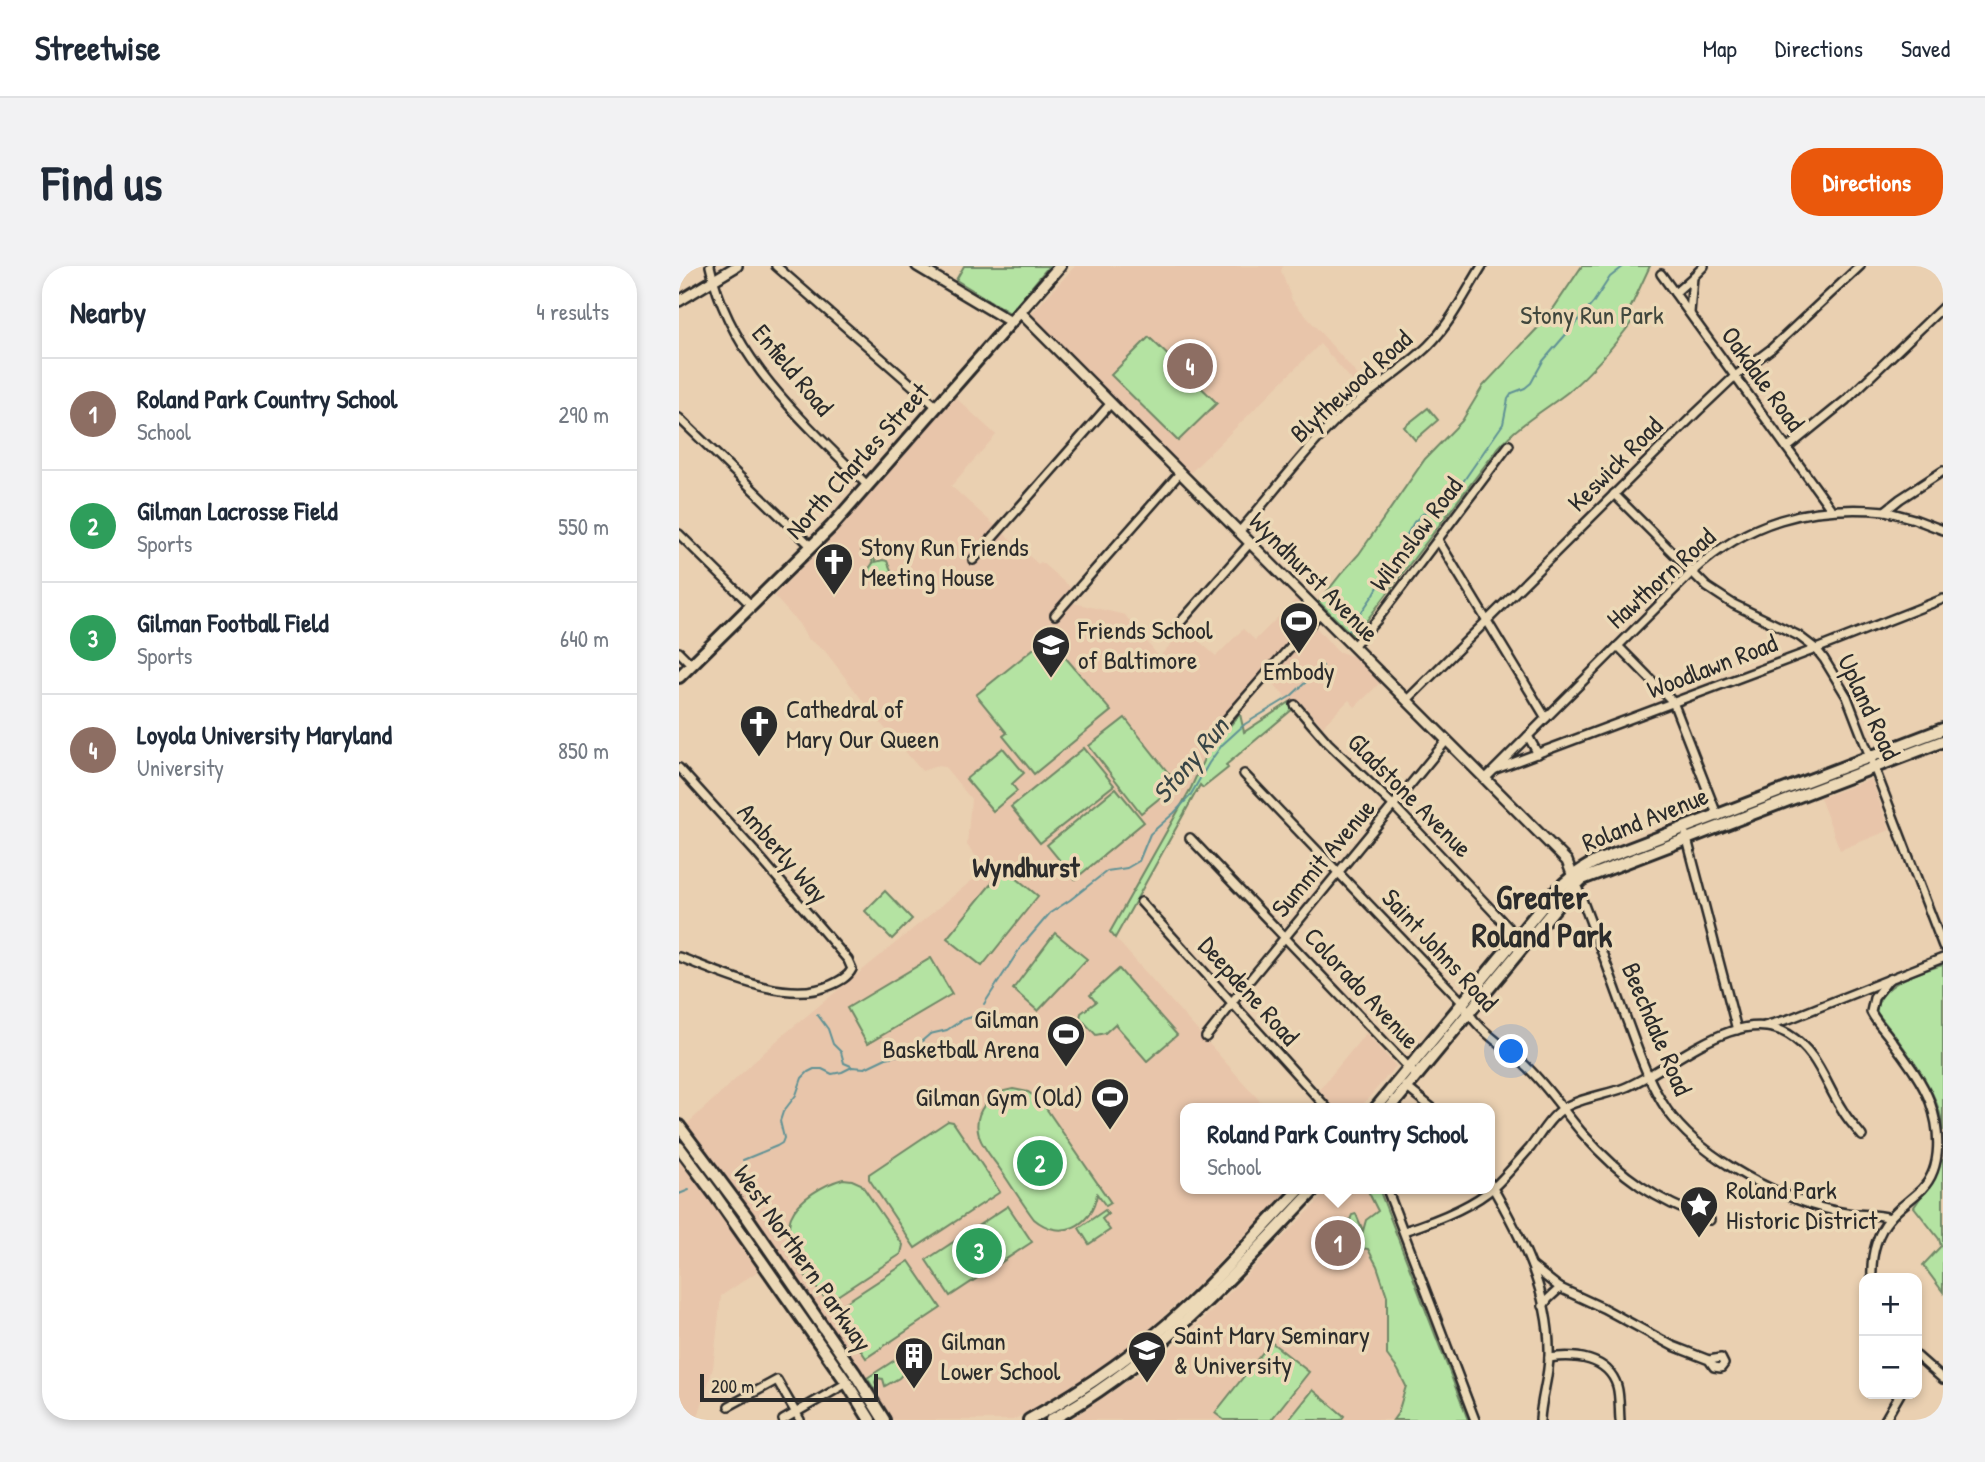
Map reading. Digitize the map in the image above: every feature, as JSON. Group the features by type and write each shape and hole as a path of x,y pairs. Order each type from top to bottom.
{"main road":[{"name":"North Charles Street","path":"679,677 812,547 1060,266"},
{"name":"Roland Avenue","path":"1873,762 1943,729"},
{"name":"Roland Avenue","path":"1393,1103 1413,1072 1521,941 1557,890 1597,861 1686,833 1873,762 1943,741"},
{"name":"Roland Avenue","path":"1382,1103 1403,1085"},
{"name":"West Northern Parkway","path":"679,1126 747,1217 884,1420"},
{"name":"West Northern Parkway","path":"679,1147 847,1383 870,1420"},
{"path":"1029,1420 1104,1374 1169,1323 1295,1194"},
{"path":"1051,1420 1101,1389 1169,1337 1310,1194"}],"street":[{"name":"Enfield Road","path":"710,266 729,323 758,370 868,486"},
{"path":"679,301 737,266"},
{"path":"776,266 937,407"},
{"path":"917,266 1011,322"},
{"name":"Blythewood Road","path":"1239,531 1334,423 1432,342 1455,311 1482,266"},
{"path":"1675,293 1704,266"},
{"name":"Keswick Road","path":"1407,700 1735,376 1770,349 1860,266"},
{"name":"Oakdale Road","path":"1661,274 1831,509"},
{"path":"1690,313 1693,277"},
{"path":"1787,447 1846,400 1943,307"},
{"name":"Wyndhurst Avenue","path":"1020,312 1567,861 1574,880"},
{"path":"973,560 1111,403"},
{"path":"679,418 812,547"},
{"name":"Wilmslow Road","path":"1353,646 1377,620 1509,445"},
{"path":"1885,511 1943,471"},
{"path":"1055,615 1180,473"},
{"name":"Upland Road","path":"1613,494 1691,573 1723,598 1790,631 1816,649 1833,671 1873,762 1943,946"},
{"name":"Hawthorn Road","path":"1486,778 1691,573 1720,549 1758,527 1801,514 1831,509 1885,511"},
{"path":"1885,511 1943,530"},
{"path":"679,534 752,606"},
{"path":"1438,540 1546,718"},
{"path":"1171,633 1250,543"},
{"name":"Woodlawn Road","path":"1494,770 1943,599"},
{"path":"1205,744 1320,613"},
{"path":"1618,646 1673,702 1719,820"},
{"path":"679,652 692,665"},
{"name":"Gladstone Avenue","path":"1294,705 1521,941"},
{"path":"1528,736 1538,754"},
{"name":"Summit Avenue","path":"1206,1037 1447,740"},
{"name":"Amberly Way","path":"679,768 756,853 848,960 852,969 844,978 825,988 794,992 775,990 679,957"},
{"name":"Saint Johns Road","path":"1244,774 1466,1008 1476,1023 1529,1069 1602,1155 1642,1188 1678,1209 1710,1220"},
{"path":"1686,833 1737,1030"},
{"name":"Colorado Avenue","path":"1190,838 1413,1072"},
{"name":"Beechdale Road","path":"1574,880 1648,1077 1668,1111 1685,1131 1750,1178 1812,1205 1890,1218"},
{"name":"Deepdene Road","path":"1141,902 1322,1103"},
{"path":"1495,1182 1563,1108 1624,1088 1695,1049 1737,1030 1763,1027 1789,1019 1943,958"},
{"path":"1872,1273 1872,1256 1881,1231 1890,1218 1924,1187 1931,1177 1937,1157 1937,1133 1932,1109 1924,1091 1871,1009 1874,998 1889,979"},
{"path":"1867,987 1874,998"},
{"path":"1789,1019 1787,1023 1790,1036"},
{"path":"1763,1027 1780,1030 1814,1057 1843,1112 1862,1136"},
{"path":"1403,1085 1425,1103"},
{"path":"1495,1191 1531,1266 1543,1306 1549,1358 1540,1420"},
{"path":"1389,1194 1475,1420"},
{"path":"1404,1231 1448,1215 1479,1194"},
{"path":"1531,1266 1560,1288 1611,1312 1672,1346 1709,1360"},
{"path":"1543,1306 1560,1288"},
{"path":"1549,1358 1581,1357 1593,1360 1606,1369 1618,1387 1620,1420"},
{"path":"1922,1367 1943,1379"},
{"path":"729,1406 777,1380 798,1416"},
{"path":"783,1420 798,1416 847,1383"},
{"path":"1885,1420 1897,1399"}],"shaded area":[{"path":"1075,266 1283,266 1281,271 1292,300 1369,388 1363,393 1320,344 1190,473 1031,314"},
{"path":"955,397 996,435 951,486 1038,564 1041,562 1071,588 1061,600 1125,615 1159,657 1185,629 1216,656 1243,629 1255,640 1296,599 1308,610 1309,617 1202,739 1207,752 1191,788 1110,932 1262,1103 1180,1103 1180,1194 1284,1194 1194,1288 1128,1347 1078,1383 1013,1420 892,1420 763,1227 686,1125 782,1036 986,869 967,845 971,799 945,767 937,766 922,771 875,717 825,651 807,638 799,624 774,596 834,535"},
{"path":"1314,625 1337,651 1355,657 1381,682 1355,707 1349,700 1323,726 1298,700 1292,705 1269,678"},
{"path":"1871,779 1890,830 1840,850 1820,798"},
{"path":"1366,1033 1396,1066 1364,1103 1331,1103 1319,1090"},
{"path":"679,1160 758,1271 721,1296 713,1368 697,1420 679,1420"},
{"path":"1325,1194 1381,1194 1468,1420 1070,1420 1149,1367 1200,1323"}],"green space":[{"path":"964,266 1049,266 1010,313 956,280"},
{"name":"Stony Run Park","path":"1582,266 1650,266 1628,313 1634,319 1577,384 1524,424 1499,447 1354,637 1319,602 1359,554 1425,459 1462,421 1483,386 1547,318"},
{"path":"1149,337 1217,403 1178,441 1111,375"},
{"path":"1428,408 1438,420 1415,440 1404,427"},
{"path":"866,543 878,551 875,562 887,561 891,570 890,575 876,582 868,570 873,563 871,558 861,551"},
{"path":"1048,637 1111,711 1034,774 1003,736 1007,733 976,695"},
{"path":"1290,702 1294,708 1226,765 1228,768 1203,788 1200,785 1115,938 1110,932 1191,788 1207,752 1240,714 1244,732"},
{"path":"1125,718 1177,784 1141,813 1089,746"},
{"path":"1003,748 1024,773 1012,784 1017,791 993,811 966,779"},
{"path":"1084,748 1114,785 1040,843 1011,807"},
{"path":"1116,788 1144,822 1075,879 1047,845"},
{"path":"1004,868 1038,896 982,966 947,938"},
{"path":"885,891 912,919 892,939 865,911"},
{"path":"1055,933 1087,959 1038,1011 1013,989"},
{"path":"931,958 952,994 867,1044 847,1008"},
{"path":"1943,965 1943,1131 1941,1115 1927,1083 1876,1011 1879,1001 1893,986 1913,975"},
{"path":"1119,969 1177,1035 1147,1061 1115,1024 1105,1033 1096,1035 1080,1018 1081,1013 1096,1002 1090,995"},
{"path":"1013,1089 1028,1092 1041,1101 1111,1203 1106,1206 1097,1194 1089,1215 1073,1227 1054,1229 1034,1219 979,1136 978,1119 985,1105 997,1094"},
{"path":"948,1121 953,1122 1000,1192 915,1248 869,1179 869,1174"},
{"path":"1941,1160 1943,1292 1923,1265 1941,1246 1939,1239 1914,1207 1935,1176"},
{"path":"843,1179 861,1184 903,1245 901,1254 828,1302 795,1262 789,1250 788,1233 791,1217 806,1198 820,1188"},
{"path":"1370,1194 1381,1194 1468,1420 1393,1420 1398,1413 1406,1386 1387,1355 1387,1296 1368,1249 1357,1247 1338,1237 1336,1226 1348,1225 1352,1215 1356,1214 1363,1231 1366,1220 1378,1211"},
{"path":"1008,1206 1032,1242 950,1296 926,1260"},
{"path":"1105,1210 1108,1214 1102,1219 1110,1230 1089,1244 1079,1228"},
{"path":"909,1261 941,1308 866,1358 834,1310"},
{"path":"1271,1342 1309,1372 1271,1420 1224,1420 1215,1413"},
{"path":"898,1358 908,1368 899,1378 885,1386 883,1379 877,1378 875,1390 867,1378"},
{"path":"1313,1390 1344,1416 1341,1420 1289,1420"}],"waterway":[{"name":"Stony Run","path":"1349,630 1374,594 1414,522 1441,497 1460,486 1503,424 1508,399 1512,393 1531,383 1543,361 1593,303 1610,277 1624,266"},
{"name":"Stony Run","path":"984,1004 1021,947 1050,913 1107,871 1127,868 1139,861 1150,834 1190,796 1222,745 1245,724 1291,696 1323,666"},
{"path":"817,1014 828,1029 833,1044 841,1052 844,1063 851,1066"},
{"name":"Stony Run","path":"743,1160 782,1143 784,1138 780,1121 783,1112 808,1072 822,1069 832,1074 852,1067 865,1068 886,1058 908,1053 930,1034 947,1030 972,1017"},
{"name":"Stony Run","path":"679,1194 689,1190"}],"place":[{"name":"Loyola University Maryland","path":"1190,366"},
{"name":"Stony Run Friends Meeting House","path":"834,596"},
{"name":"Embody","path":"1299,655"},
{"name":"Friends School of Baltimore","path":"1051,679"},
{"name":"Cathedral of Mary Our Queen","path":"759,758"},
{"name":"Gilman Basketball Arena","path":"1066,1068"},
{"name":"Gilman Gym (Old)","path":"1110,1131"},
{"name":"Gilman Lacrosse Field","path":"1040,1163"},
{"name":"Roland Park Historic District","path":"1699,1239"},
{"name":"Roland Park Country School","path":"1338,1243"},
{"name":"Gilman Football Field","path":"979,1251"},
{"name":"Saint Mary Seminary & University","path":"1147,1384"},
{"name":"Gilman Lower School","path":"914,1390"}],"district":[{"name":"Wyndhurst","path":"1026,867"},
{"name":"Greater Roland Park","path":"1542,916"}]}
